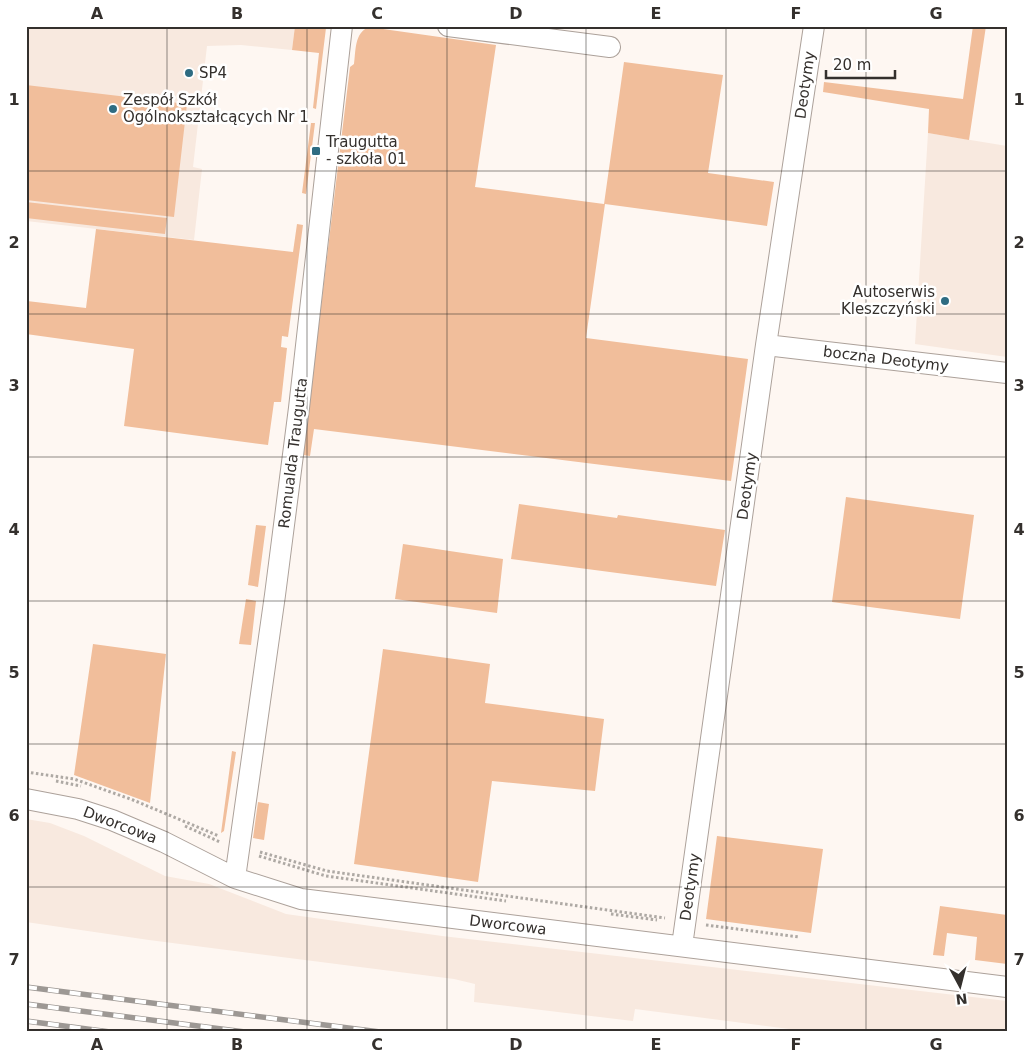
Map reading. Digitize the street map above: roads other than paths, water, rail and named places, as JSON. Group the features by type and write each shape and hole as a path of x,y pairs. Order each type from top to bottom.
{"street":[{"name":"Romualda Traugutta","path":"235,878 299,408 342,26"},
{"path":"448,26 610,47"},
{"name":"Deotymy","path":"682,946 766,345 814,26"},
{"name":"boczna Deotymy","path":"766,345 1007,373"},
{"name":"Dworcowa","path":"26,799 78,809 118,822 164,842 235,878 301,899 1007,987"}],"railway":[{"path":"26,987 380,1032"},
{"path":"26,1004 245,1032"},
{"path":"26,1021 110,1032"}],"place":[{"name":"SP4","path":"189,73"},
{"name":"Zespół Szkół Ogólnokształcących Nr 1","path":"113,109"},
{"name":"Traugutta - szkoła 01","path":"316,151"},
{"name":"Autoserwis Kleszczyński","path":"945,301"}]}
